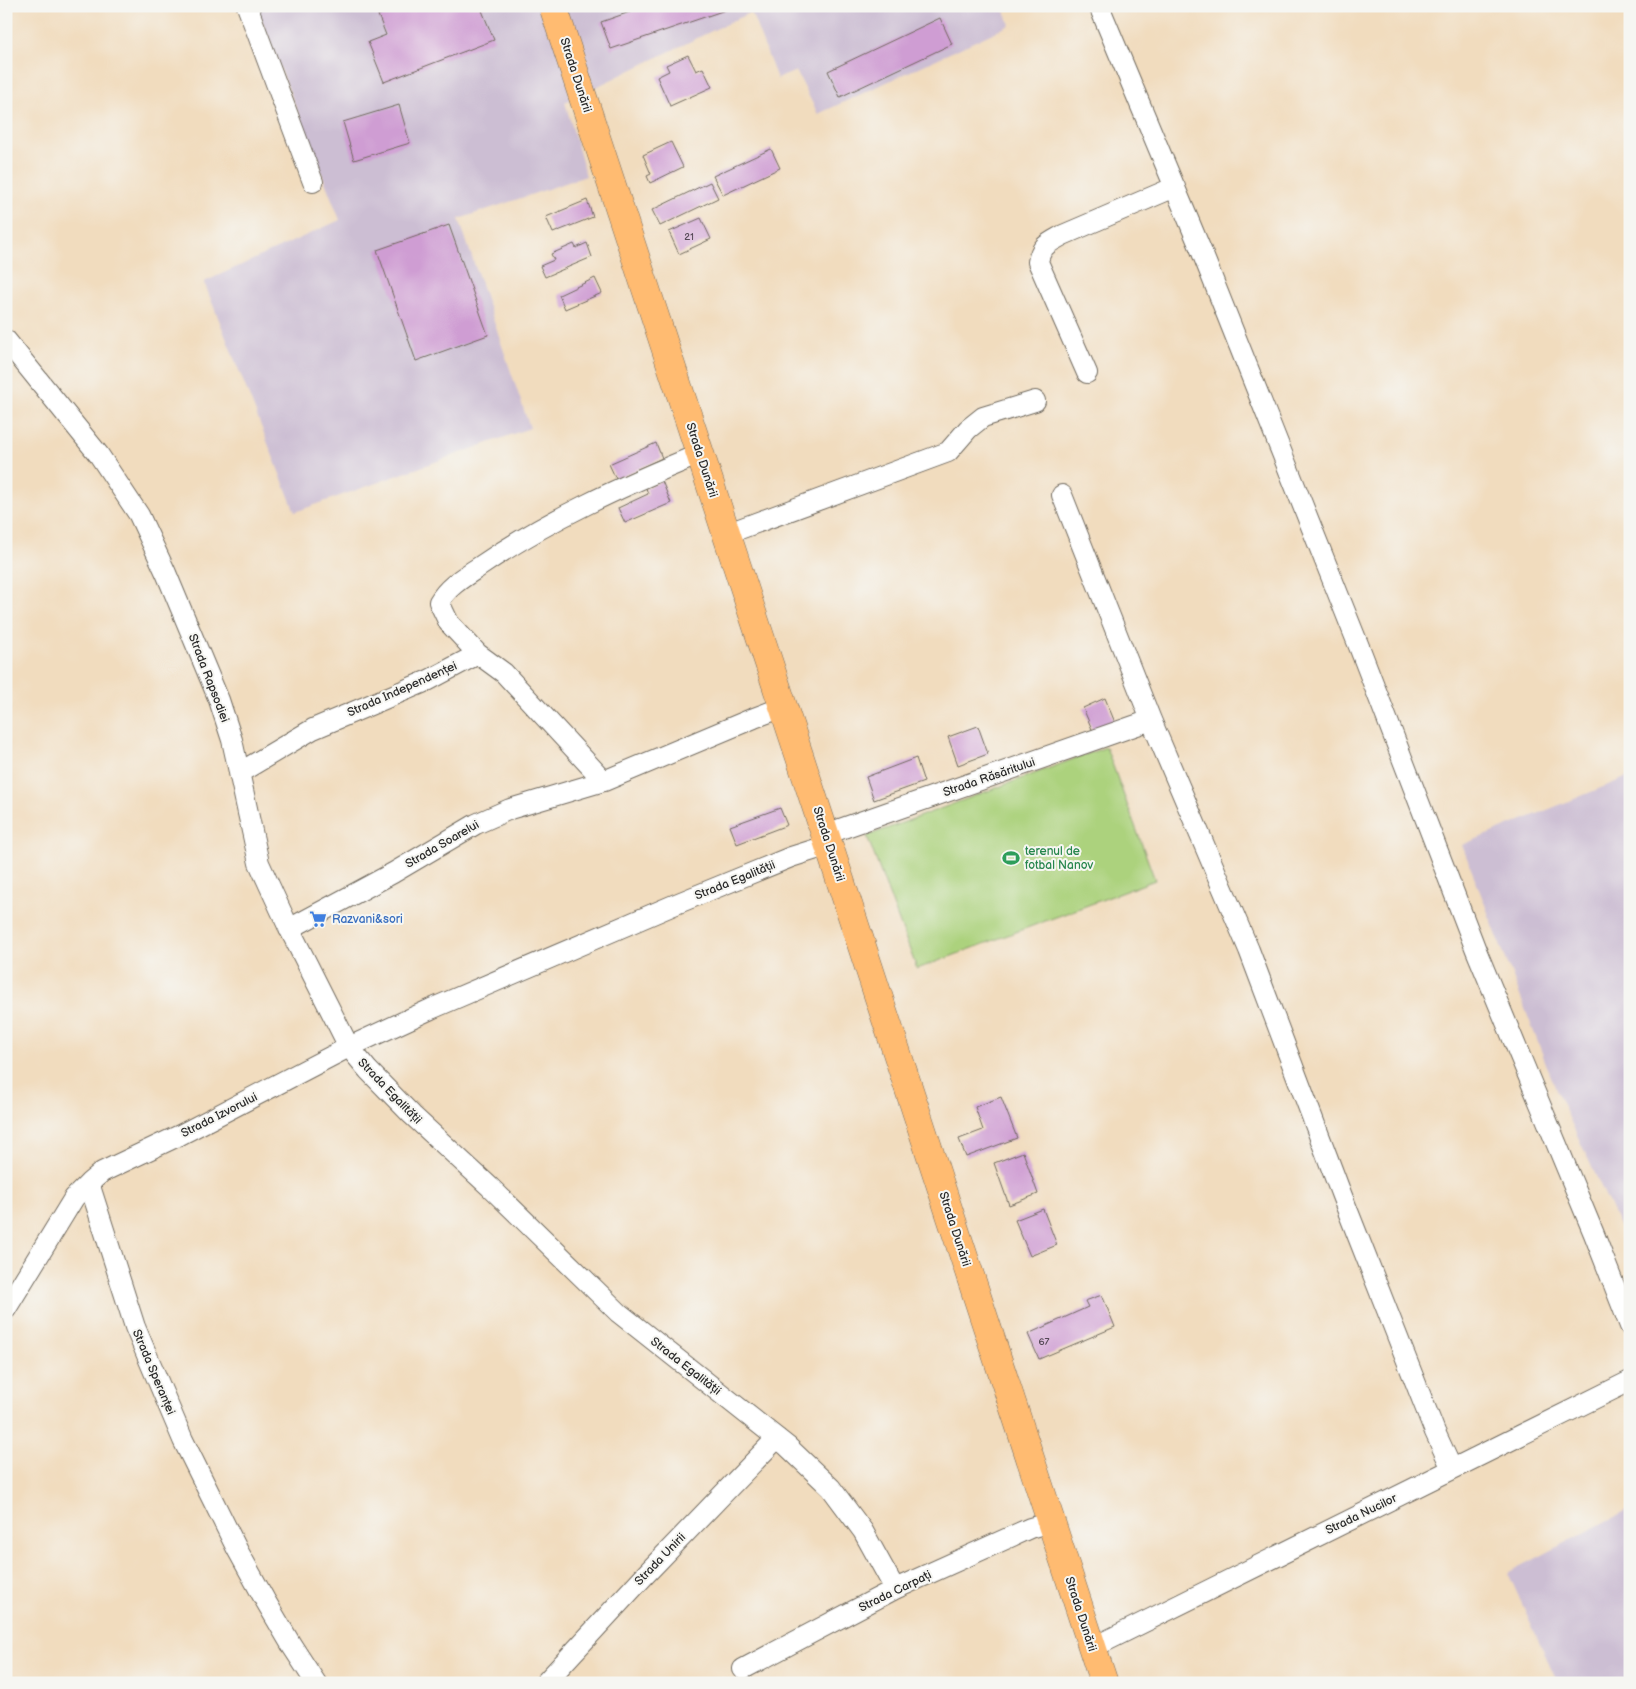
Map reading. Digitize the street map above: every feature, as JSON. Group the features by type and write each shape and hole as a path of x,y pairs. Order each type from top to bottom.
{"main road":[{"name":"Strada Dunării","path":"553,6 1104,1683"}],"street":[{"path":"247,6 313,182"},
{"path":"1099,6 1175,187 1356,640 1476,950 1630,1326"},
{"path":"1087,373 1038,262 1040,252 1047,244 1063,235 1175,187"},
{"name":"Strada Rapsodiei","path":"6,340 99,455 139,515 166,573 219,700 232,740 259,863 289,929 349,1047"},
{"path":"726,534 948,452 968,429 983,417 1035,401"},
{"path":"604,781 504,674 478,654 449,623 439,602 444,593 454,584 509,546 596,500 700,454"},
{"path":"1062,495 1151,720 1249,950 1342,1196 1435,1432 1452,1469"},
{"name":"Strada Independenței","path":"239,773 313,729 429,680 478,654"},
{"name":"Strada Soarelui","path":"289,929 393,873 476,824 510,809 604,781 783,707"},
{"name":"Strada Răsăritului","path":"828,839 1151,720"},
{"name":"Strada Egalității","path":"828,839 432,1009 349,1047 368,1070 412,1115 490,1187 618,1313 777,1438 831,1488 862,1531 895,1589"},
{"name":"Strada Izvorului","path":"89,1182 102,1172 180,1135 349,1047"},
{"path":"6,1309 74,1198 89,1182"},
{"name":"Strada Speranței","path":"89,1182 135,1328 183,1440 237,1550 264,1600 316,1683"},
{"name":"Strada Nucilor","path":"1092,1648 1630,1381"},
{"name":"Strada Unirii","path":"545,1683 645,1574 777,1438"},
{"name":"Strada Carpați","path":"743,1669 895,1589 1030,1528 1051,1522"}],"shaded area":[{"path":"256,6 1003,6 1010,25 818,114 796,71 777,79 751,12 565,102 586,176 459,219 530,428 295,512 204,282 340,220"},
{"path":"1630,776 1630,1249 1557,1092 1462,845"},
{"path":"1630,1509 1630,1683 1558,1683 1508,1573"}],"green space":[{"name":"terenul de fotbal Nanov","path":"1106,747 1155,880 917,969 867,836"}],"building":[{"path":"401,6 485,6 481,8 494,40 384,82 368,42 386,35 378,15"},
{"path":"647,6 734,7 611,49 601,22"},
{"path":"940,18 952,44 840,97 828,71"},
{"path":"688,55 696,71 703,68 712,87 670,106 657,77 669,71 666,65"},
{"path":"399,105 410,143 354,160 343,122"},
{"path":"671,142 683,167 650,183 647,176 651,174 643,155"},
{"path":"771,149 780,168 723,195 713,176"},
{"path":"710,182 718,198 660,226 652,210"},
{"path":"587,200 593,217 553,233 546,217"},
{"path":"701,218 711,239 679,254 669,232"},
{"path":"449,225 488,335 416,361 377,250"},
{"path":"587,243 592,257 545,277 540,266 554,260 551,254 574,244 576,248"},
{"path":"595,278 602,293 565,309 559,295"},
{"path":"656,443 662,458 616,479 609,464"},
{"path":"662,481 671,503 625,523 618,508 648,494 646,488"},
{"path":"1105,698 1116,725 1094,734 1083,708"},
{"path":"978,726 988,754 958,765 948,737"},
{"path":"916,758 924,782 874,800 866,777"},
{"path":"780,808 787,825 737,844 730,826"},
{"path":"1001,1097 1017,1138 966,1157 959,1139 983,1130 975,1107"},
{"path":"1023,1152 1038,1194 1009,1205 994,1163"},
{"path":"1043,1209 1057,1245 1030,1256 1015,1220"},
{"path":"1102,1295 1115,1327 1039,1359 1028,1334 1088,1307 1085,1301"}],"place":[{"name":"terenul de fotbal Nanov","path":"1011,858"},
{"name":"Razvani&sori","path":"318,919"}]}
